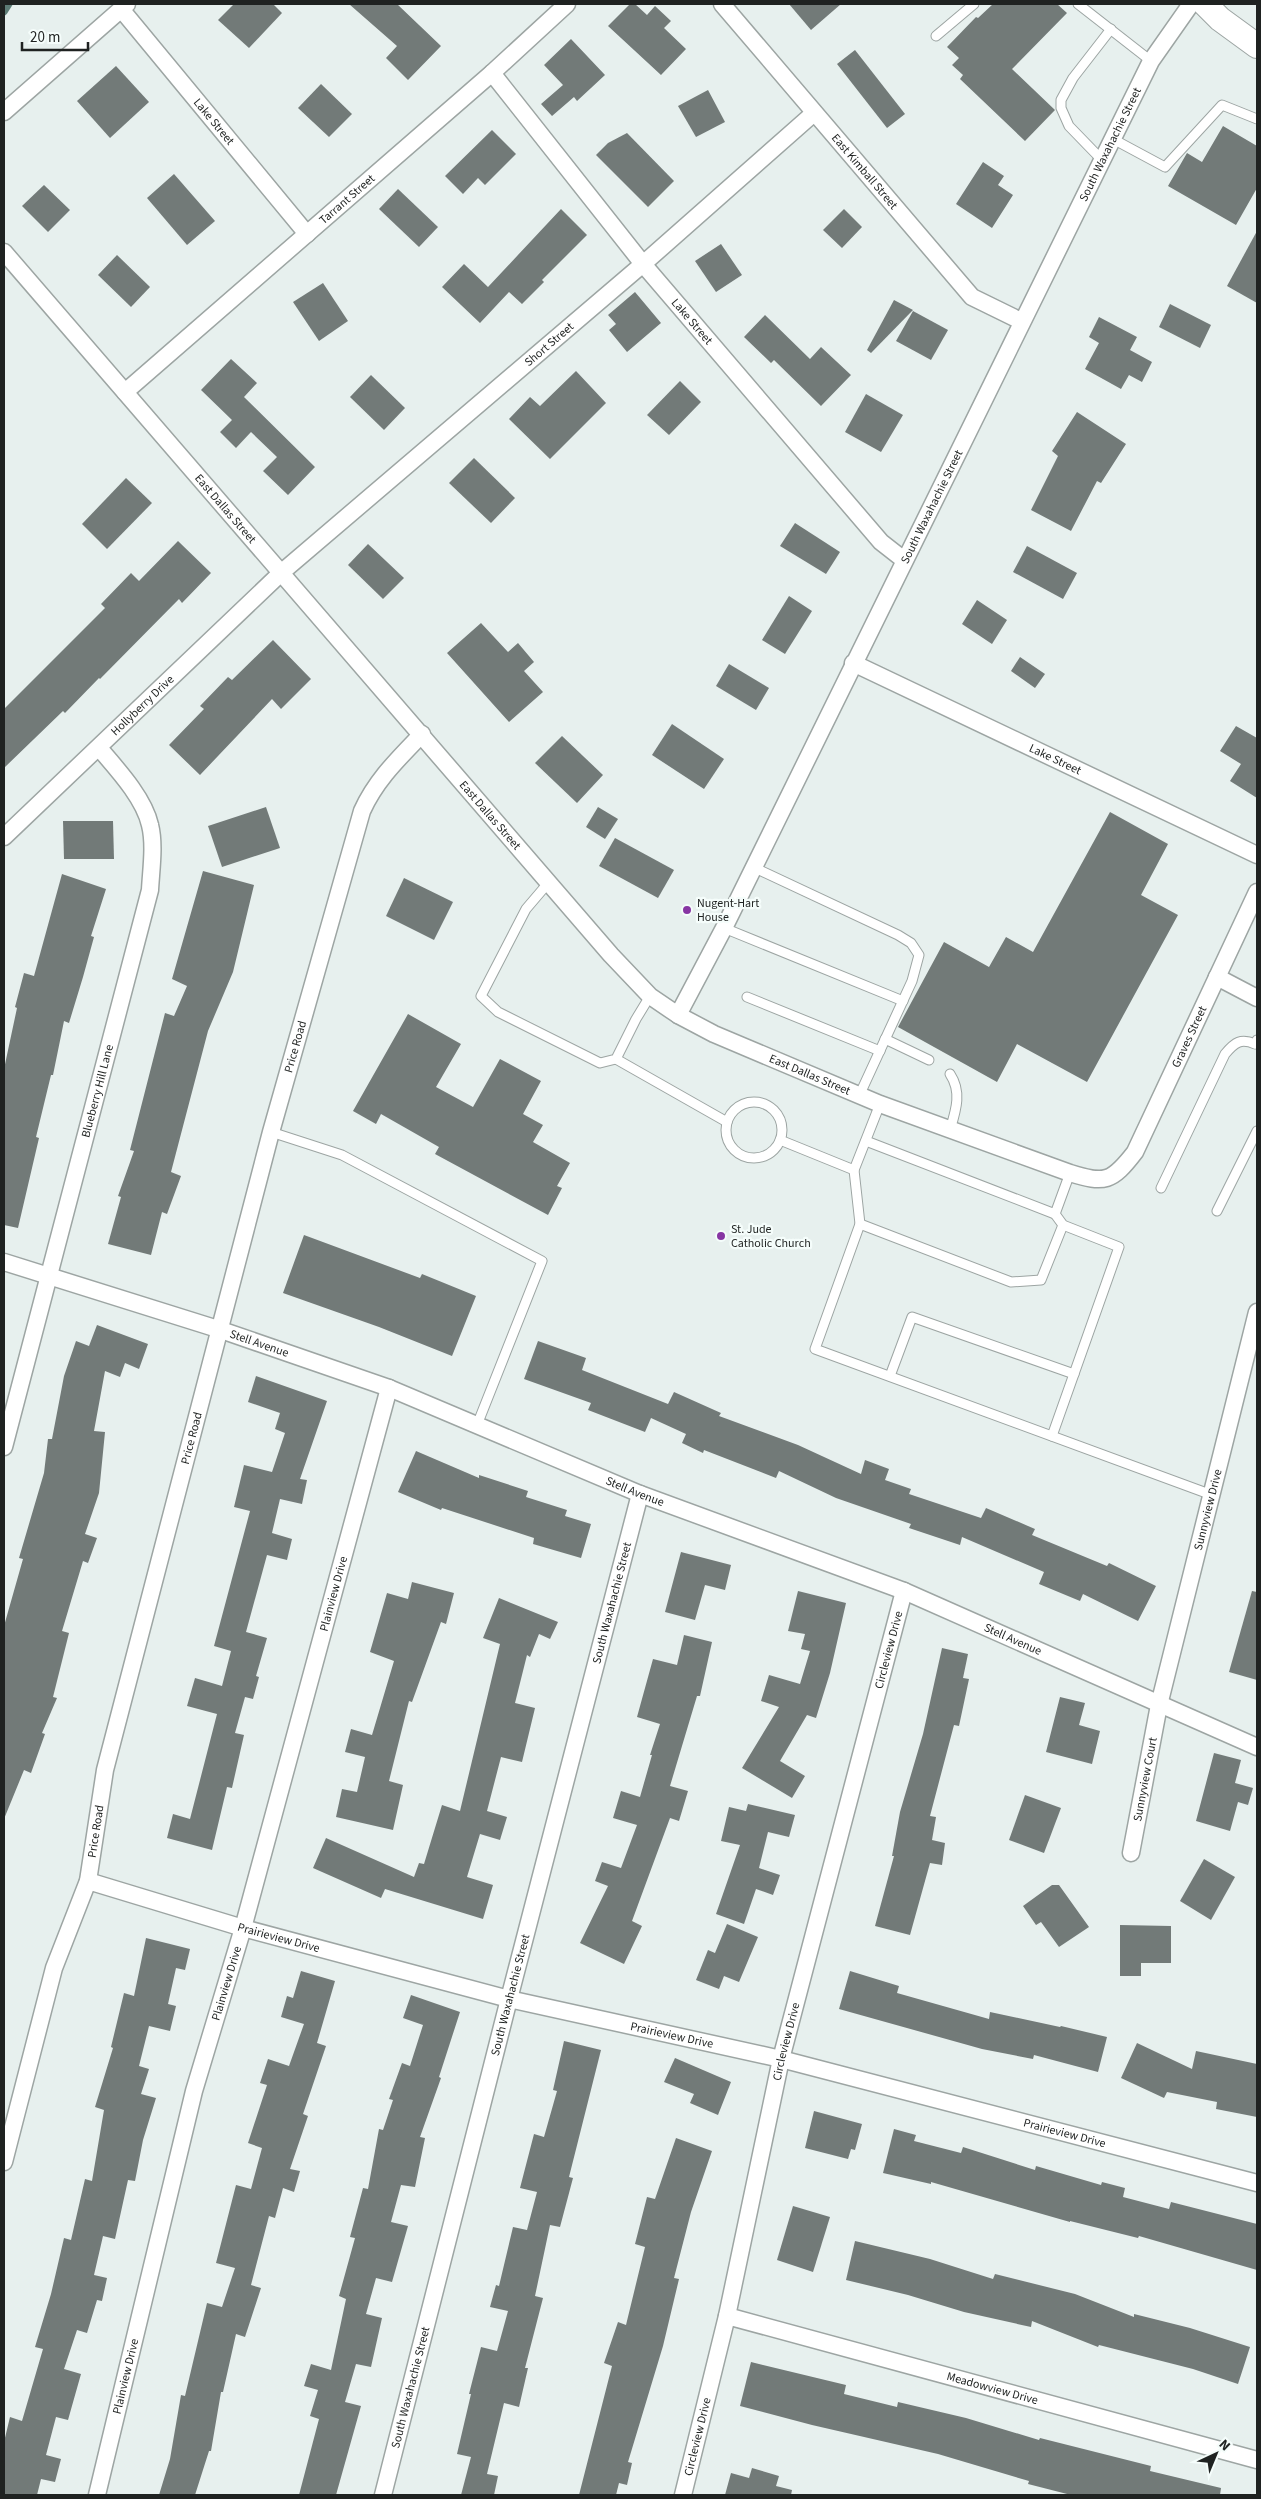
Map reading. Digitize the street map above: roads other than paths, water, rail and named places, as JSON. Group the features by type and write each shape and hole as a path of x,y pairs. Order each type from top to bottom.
{"main road":[{"path":"1205,4 1220,19 1257,46"}],"street":[{"name":"Tarrant Street","path":"125,392 492,73 567,4"},
{"name":"East Kimball Street","path":"722,4 972,297 1020,321"},
{"name":"South Waxahachie Street","path":"678,1016 724,928 1020,321 1151,60 1191,4"},
{"name":"Lake Street","path":"124,6 307,234"},
{"path":"4,112 124,6"},
{"name":"Lake Street","path":"492,73 643,264 881,542 904,560"},
{"name":"Short Street","path":"282,572 643,264 814,113"},
{"name":"East Dallas Street","path":"4,252 611,955 650,996 678,1016 714,1034 859,1096 1095,1181 1113,1176"},
{"name":"Hollyberry Drive","path":"4,837 282,572"},
{"name":"Lake Street","path":"853,664 1257,855"},
{"name":"Price Road","path":"4,2162 54,1968 88,1881 105,1770 271,1132 362,811 372,790 385,773 422,734"},
{"name":"Blueberry Hill Lane","path":"4,1447 150,890 152,852 150,824 131,786 99,748"},
{"name":"Graves Street","path":"1113,1176 1135,1152 1257,892"},
{"path":"1216,976 1257,998"},
{"name":"Stell Avenue","path":"4,1262 49,1274 221,1330 389,1388 640,1494 904,1591 1257,1747"},
{"name":"Sunnyview Drive","path":"1159,1705 1257,1312"},
{"name":"Plainview Drive","path":"97,2495 194,2091 243,1928 389,1388"},
{"name":"South Waxahachie Street","path":"383,2495 640,1494"},
{"name":"Circleview Drive","path":"683,2495 727,2316 781,2059 904,1591"},
{"name":"Sunnyview Court","path":"1131,1853 1159,1705"},
{"name":"Prairieview Drive","path":"88,1881 243,1928 509,1999 781,2059 1257,2183"},
{"name":"Meadowview Drive","path":"727,2316 1257,2460"}],"lane":[{"path":"936,36 974,4"},
{"path":"1078,4 1151,60"},
{"path":"1101,159 1069,126 1061,108 1061,100 1073,78 1110,30"},
{"path":"1112,138 1165,166 1222,104 1257,120"},
{"path":"753,867 898,935 910,944 919,955 912,981 859,1096"},
{"path":"548,882 526,909 481,996 498,1012 600,1063 616,1059 728,1122"},
{"path":"724,928 903,1001"},
{"path":"616,1059 650,996"},
{"path":"747,997 880,1051"},
{"path":"885,1038 929,1060"},
{"path":"1161,1188 1225,1054 1232,1046 1242,1040 1257,1043"},
{"path":"950,1074 955,1081 958,1093 957,1106 950,1130"},
{"path":"754,1102 763,1104 777,1114 782,1131 780,1140 776,1148 759,1158 740,1155 728,1140 728,1122 738,1107 754,1102"},
{"path":"880,1104 854,1170 860,1224 815,1349 1212,1495"},
{"path":"1217,1211 1257,1131"},
{"path":"271,1132 342,1155 542,1261 478,1425"},
{"path":"780,1140 854,1170"},
{"path":"866,1141 1055,1214 1063,1225 1119,1247 1052,1436"},
{"path":"1055,1214 1070,1173"},
{"path":"860,1224 1011,1282 1041,1280 1063,1225"},
{"path":"890,1376 912,1317 1074,1374"}],"waterway":[{"path":"4,12 9,4"}],"place":[{"name":"Nugent-Hart House","path":"687,910"},
{"name":"St. Jude Catholic Church","path":"721,1236"}]}
